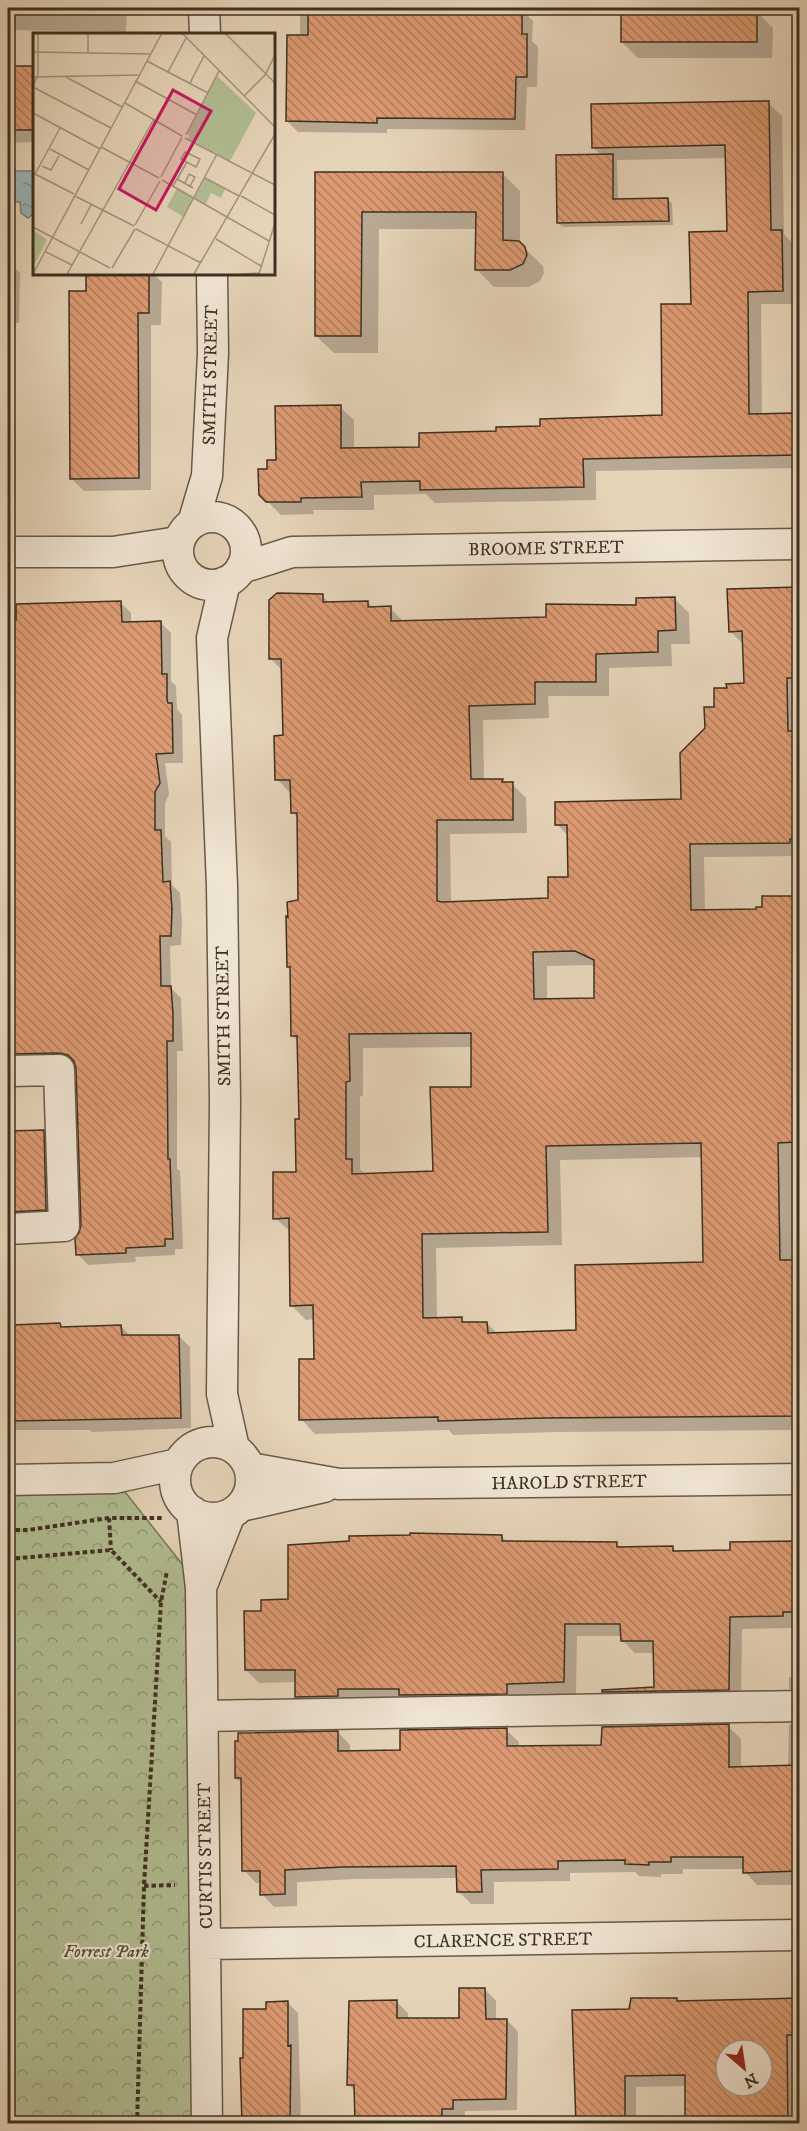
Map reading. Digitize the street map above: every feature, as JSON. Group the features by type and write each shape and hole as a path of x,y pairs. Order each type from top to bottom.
{"street":[{"path":"204,8 205,33"},
{"name":"SMITH STREET","path":"212,274 213,353 207,476 187,553 212,638 222,886 224,1066 222,1394 242,1458"},
{"name":"SMITH STREET","path":"207,476 232,526"},
{"path":"212,517 232,526 244,543 245,557 233,575 214,585 203,584 187,553 212,517"},
{"name":"BROOME STREET","path":"232,526 292,552"},
{"name":"BROOME STREET","path":"233,575 292,552 800,543"},
{"path":"8,552 187,553"},
{"name":"SMITH STREET","path":"212,638 233,575"},
{"path":"8,1071 59,1070 64,1226 8,1229"},
{"name":"SMITH STREET","path":"186,1455 222,1394"},
{"path":"8,1480 114,1478 186,1455 215,1441 242,1458 252,1478 247,1497 236,1510 221,1517 211,1518 183,1515 114,1478"},
{"path":"183,1515 175,1484 186,1455"},
{"name":"HAROLD STREET","path":"242,1458 339,1484"},
{"name":"HAROLD STREET","path":"236,1510 339,1484 800,1479"},
{"name":"CURTIS STREET","path":"201,1588 236,1510"},
{"name":"CURTIS STREET","path":"183,1515 201,1588 207,2124"},
{"path":"203,1716 800,1706"},
{"name":"CLARENCE STREET","path":"206,1944 800,1935"}],"path":[{"path":"8,1530 28,1530 109,1518 136,1519 183,1515"},
{"path":"109,1518 111,1550 161,1602"},
{"path":"8,1560 111,1550"},
{"path":"137,2124 144,1886 161,1602 168,1567"}],"green space":[{"name":"Forrest Park","path":"114,1478 201,1588 207,2123 8,2123 8,1480"}],"water":[{"path":"14,171 33,171 33,214 28,218 21,213 20,202 15,202"}],"building":[{"path":"308,8 522,9 522,34 527,34 527,77 516,77 515,119 377,118 377,123 286,121 287,35 308,35"},
{"path":"621,10 757,10 757,42 621,42"},
{"path":"8,66 33,66 33,130 8,130"},
{"path":"769,101 771,230 782,230 783,291 748,292 749,414 795,413 796,455 583,459 584,487 420,490 420,481 361,482 362,497 301,498 301,502 266,502 259,495 258,469 267,469 267,460 276,460 275,406 341,405 341,448 419,447 419,433 496,431 496,427 540,426 540,419 662,415 661,304 691,304 689,232 727,231 725,145 592,148 591,104"},
{"path":"613,154 613,199 668,198 669,221 557,223 556,155"},
{"path":"315,172 503,172 503,240 519,241 525,247 527,255 523,264 510,270 475,270 476,212 362,212 361,336 315,336"},
{"path":"86,274 149,274 149,313 138,313 139,478 70,479 69,291 86,291"},
{"path":"800,587 800,678 787,678 788,731 793,731 794,839 790,839 790,843 690,844 691,910 756,909 756,907 762,907 762,896 800,896 800,1139 796,1142 778,1143 780,1260 800,1260 800,1416 438,1421 438,1417 299,1420 299,1359 314,1359 313,1305 290,1306 289,1218 273,1219 273,1172 296,1172 295,1119 299,1119 297,1036 291,1036 290,967 287,967 286,916 288,917 287,902 298,900 297,813 291,813 290,780 275,780 274,736 283,735 281,659 269,659 269,600 277,593 323,594 323,602 368,601 368,607 391,606 391,621 546,617 546,604 636,605 636,598 675,597 676,630 658,631 658,652 596,654 596,682 535,682 535,704 469,706 471,779 503,779 502,782 513,782 513,820 437,820 437,901 442,902 548,898 548,877 568,877 567,825 555,825 555,802 681,799 680,753 705,728 704,707 714,707 714,688 727,688 726,684 744,683 742,631 729,632 727,589","holes":["575,951 594,960 594,998 534,999 533,952","471,1033 471,1087 430,1087 433,1171 352,1174 352,1159 346,1159 346,1082 350,1081 349,1034","701,1143 703,1262 575,1265 576,1330 488,1333 487,1322 462,1322 462,1317 423,1318 422,1234 548,1232 546,1146"]},
{"path":"121,601 122,622 161,621 162,674 167,674 167,700 168,703 172,703 173,753 156,754 160,783 155,792 155,830 161,830 163,882 170,881 172,909 171,936 160,936 161,986 171,986 173,1014 173,1041 167,1041 168,1159 170,1159 173,1239 165,1239 165,1246 126,1248 126,1253 76,1255 75,1238 81,1225 74,1061 68,1055 59,1053 8,1054 8,620 16,620 16,604"},
{"path":"44,1130 46,1210 8,1212 8,1131"},
{"path":"60,1323 61,1327 121,1325 122,1335 179,1335 181,1418 11,1421 10,1337 13,1337 12,1325"},
{"path":"410,1533 502,1535 502,1541 617,1542 617,1547 673,1546 673,1551 730,1550 730,1542 800,1541 800,1612 783,1612 783,1616 730,1617 729,1690 602,1692 602,1690 654,1687 653,1641 621,1641 620,1624 565,1624 564,1682 507,1684 507,1694 399,1695 399,1689 338,1689 338,1696 295,1697 295,1670 245,1670 244,1611 261,1611 261,1600 288,1599 288,1545 349,1541 349,1536 410,1535"},
{"path":"729,1724 729,1767 800,1765 800,1871 743,1873 743,1857 671,1857 671,1862 649,1862 649,1865 625,1864 625,1860 558,1861 558,1869 481,1870 482,1892 457,1892 456,1866 342,1867 285,1870 285,1894 260,1895 260,1871 242,1871 241,1778 235,1778 235,1741 238,1741 238,1733 338,1731 338,1751 400,1750 400,1730 507,1728 507,1746 601,1745 602,1727"},
{"path":"459,1988 485,1988 486,2019 507,2019 506,2099 453,2100 453,2109 442,2109 442,2124 355,2124 354,2085 347,2085 349,2001 397,2000 397,2018 459,2018"},
{"path":"631,1998 677,1998 677,2001 800,1998 800,2035 787,2035 788,2124 685,2124 685,2075 625,2076 625,2124 576,2124 572,2010 629,2009"},
{"path":"288,2001 288,2046 291,2045 290,2124 242,2124 240,2058 243,2058 243,2009 266,2009 266,2002"}]}
